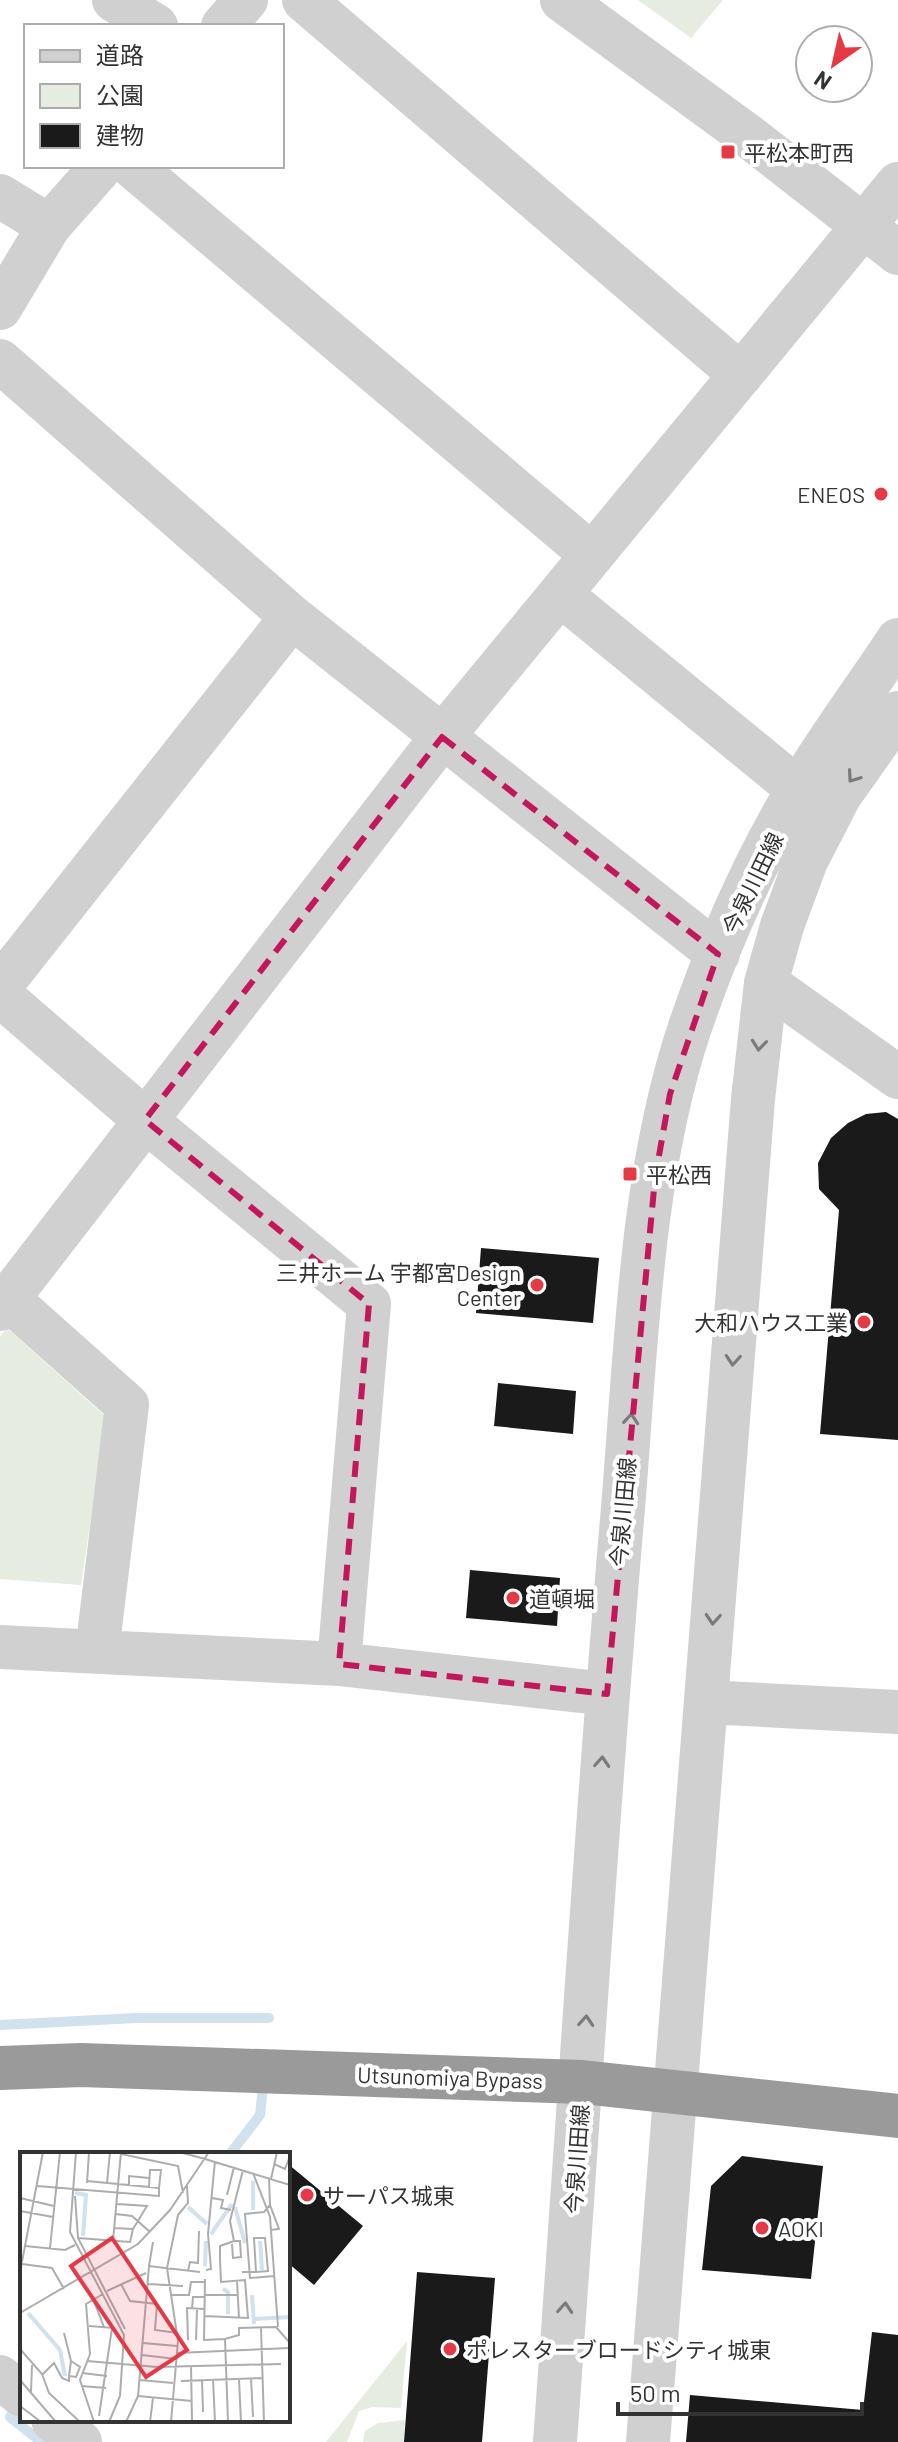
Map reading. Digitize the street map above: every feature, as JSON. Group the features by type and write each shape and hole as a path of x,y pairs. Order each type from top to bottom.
{"highway":[{"name":"Utsunomiya Bypass","path":"0,2068 81,2065 582,2082 898,2116"}],"street":[{"path":"114,0 153,24"},
{"path":"225,24 246,0"},
{"path":"304,0 741,375"},
{"path":"562,0 727,119 898,253"},
{"path":"0,308 49,226 100,168"},
{"path":"134,168 592,555"},
{"path":"97,1652 127,1405 4,1304 442,737 898,184"},
{"path":"0,196 49,226"},
{"path":"0,361 292,617 718,954"},
{"path":"560,594 798,789"},
{"path":"0,986 292,617"},
{"name":"今泉川田線","path":"555,2442 607,1694 645,1258 670,1094 690,1026 757,868 798,789 898,640"},
{"name":"今泉川田線","path":"648,2442 753,1099 766,983 782,926 806,861 840,795 898,713"},
{"path":"766,983 898,1077"},
{"path":"0,995 145,1120 369,1304 339,1664"},
{"path":"0,1647 339,1664 607,1694"},
{"path":"706,1702 898,1712"},
{"path":"55,2422 80,2442"}],"highlighted area":[{"path":"442,737 718,954 670,1094 655,1178 607,1694 339,1664 369,1304 145,1120"}],"green space":[{"path":"638,0 723,0 691,38"},
{"path":"7,1328 106,1417 81,1585 0,1579 0,1336"},
{"path":"407,2341 401,2408 372,2407 359,2411 347,2442 326,2442"},
{"path":"405,2420 404,2442 363,2442 365,2431 378,2423"}],"building":[{"name":"大和ハウス工業","path":"886,1112 898,1119 898,1440 820,1434 839,1210 819,1189 818,1163 831,1138 848,1123 866,1114"},
{"name":"三井ホーム 宇都宮Design Center","path":"481,1248 599,1258 593,1323 476,1313"},
{"path":"498,1383 576,1391 573,1434 494,1426"},
{"name":"道頓堀","path":"470,1570 560,1578 557,1626 466,1618"},
{"name":"AOKI","path":"742,2156 823,2166 811,2279 702,2270 711,2186"},
{"name":"サーパス城東","path":"290,2166 363,2226 314,2285 290,2265"},
{"name":"ポレスターブロードシティ城東","path":"417,2272 495,2278 482,2442 404,2442"},
{"path":"872,2332 898,2335 898,2442 686,2442 690,2395 863,2410"}],"waterway":[{"path":"0,2025 136,2018 269,2018"},
{"path":"232,2152 260,2115 263,2087"},
{"path":"19,2406 10,2417 41,2442"}],"place":[{"name":"平松本町西","path":"728,152"},
{"name":"ENEOS","path":"881,494"},
{"name":"平松西","path":"630,1174"},
{"name":"三井ホーム 宇都宮Design Center","path":"537,1285"},
{"name":"大和ハウス工業","path":"864,1322"},
{"name":"道頓堀","path":"513,1598"},
{"name":"サーパス城東","path":"307,2195"},
{"name":"AOKI","path":"762,2228"},
{"name":"ポレスターブロードシティ城東","path":"450,2349"}]}
